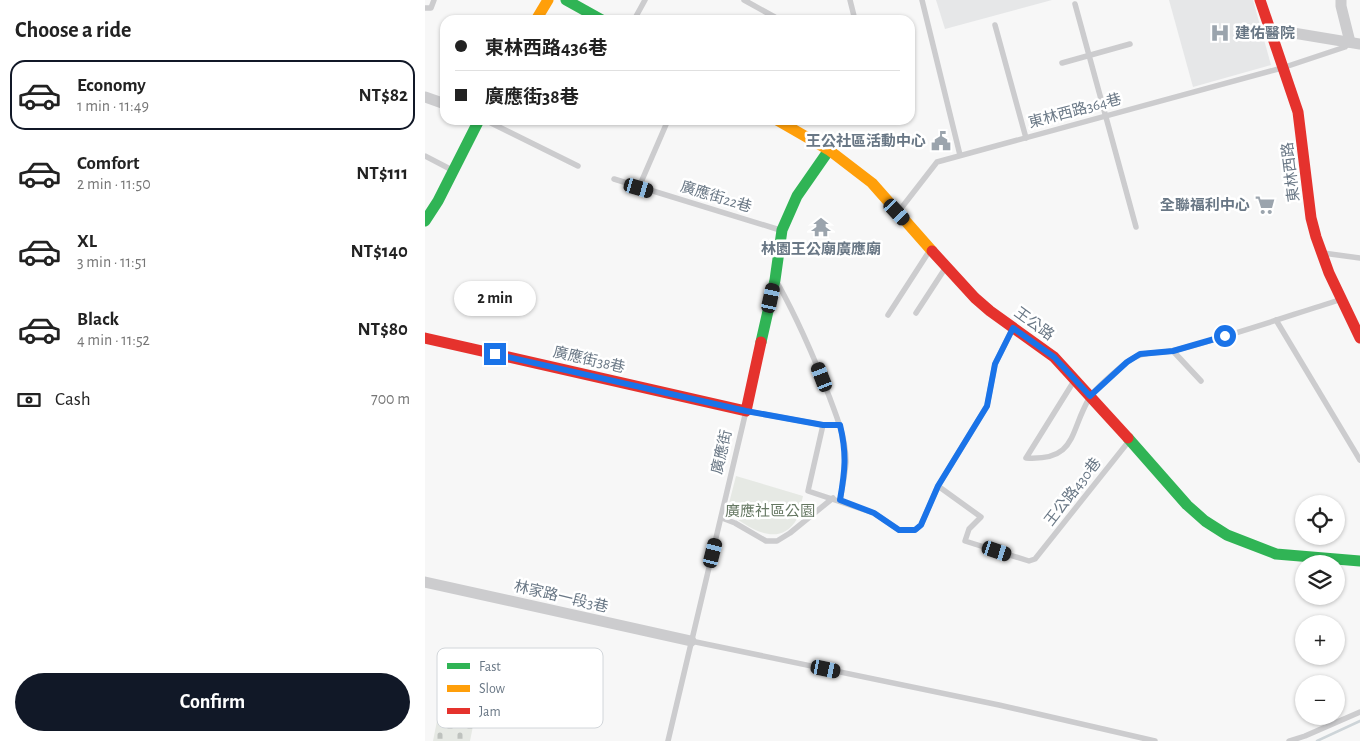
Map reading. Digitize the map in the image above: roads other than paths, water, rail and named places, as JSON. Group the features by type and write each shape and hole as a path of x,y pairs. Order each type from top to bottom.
{"street":[{"path":"539,15 548,0"},
{"path":"566,0 593,15"},
{"name":"東林西路","path":"1260,0 1282,68 1299,112 1311,218 1321,252 1341,300 1360,338"},
{"path":"1269,29 1355,43 1338,2"},
{"path":"425,97 440,102"},
{"path":"425,221 431,213 476,125"},
{"name":"王公路","path":"786,125 829,150 871,183 975,298 1054,357 1187,505 1205,521 1227,535 1276,554 1360,561"},
{"name":"廣應街","path":"746,411 775,280 782,230 790,208 797,196 829,150"},
{"name":"廣應街38巷","path":"425,338 746,411"},
{"name":"林家路一段3巷","path":"425,582 691,641"}],"lane":[{"path":"425,8 431,8 434,0"},
{"path":"637,15 645,0"},
{"path":"744,0 771,15"},
{"path":"850,0 854,15"},
{"path":"922,0 960,155"},
{"path":"1075,4 1136,227"},
{"path":"995,25 1026,138"},
{"name":"東林西路364巷","path":"897,212 937,162 1282,68 1355,43"},
{"path":"1062,63 1130,44"},
{"path":"495,125 578,166"},
{"path":"639,188 667,125"},
{"path":"425,156 453,171"},
{"name":"廣應街22巷","path":"614,179 782,230"},
{"path":"888,314 931,248"},
{"path":"1321,252 1360,258"},
{"path":"916,313 946,267"},
{"path":"775,280 795,315 813,353 840,425 846,463 840,500"},
{"path":"1075,379 1026,458 1040,459 1065,450 1076,430 1090,396 1127,362 1140,354 1173,351 1341,300"},
{"path":"1276,320 1360,460"},
{"path":"823,425 808,490 874,513 899,530 915,530 921,525 938,486 987,406 995,364 1013,328"},
{"path":"1173,351 1201,381"},
{"path":"746,411 823,425 840,425"},
{"name":"廣應街","path":"668,741 746,411"},
{"name":"王公路430巷","path":"938,486 981,517 969,529 965,541 1029,561 1035,559 1130,440"},
{"path":"722,518 735,523 766,541 777,541 790,533 833,498"},
{"path":"691,641 999,705 1155,741"},
{"path":"1289,741 1360,712"}],"waterway":[{"path":"1317,741 1360,721"}],"place":[{"name":"建佑醫院","path":"1220,33"},
{"name":"王公社區活動中心","path":"941,141"},
{"name":"全聯福利中心","path":"1265,205"},
{"name":"林園王公廟廣應廟","path":"821,227"}],"park label":[{"name":"廣應社區公園","path":"770,511"}]}
